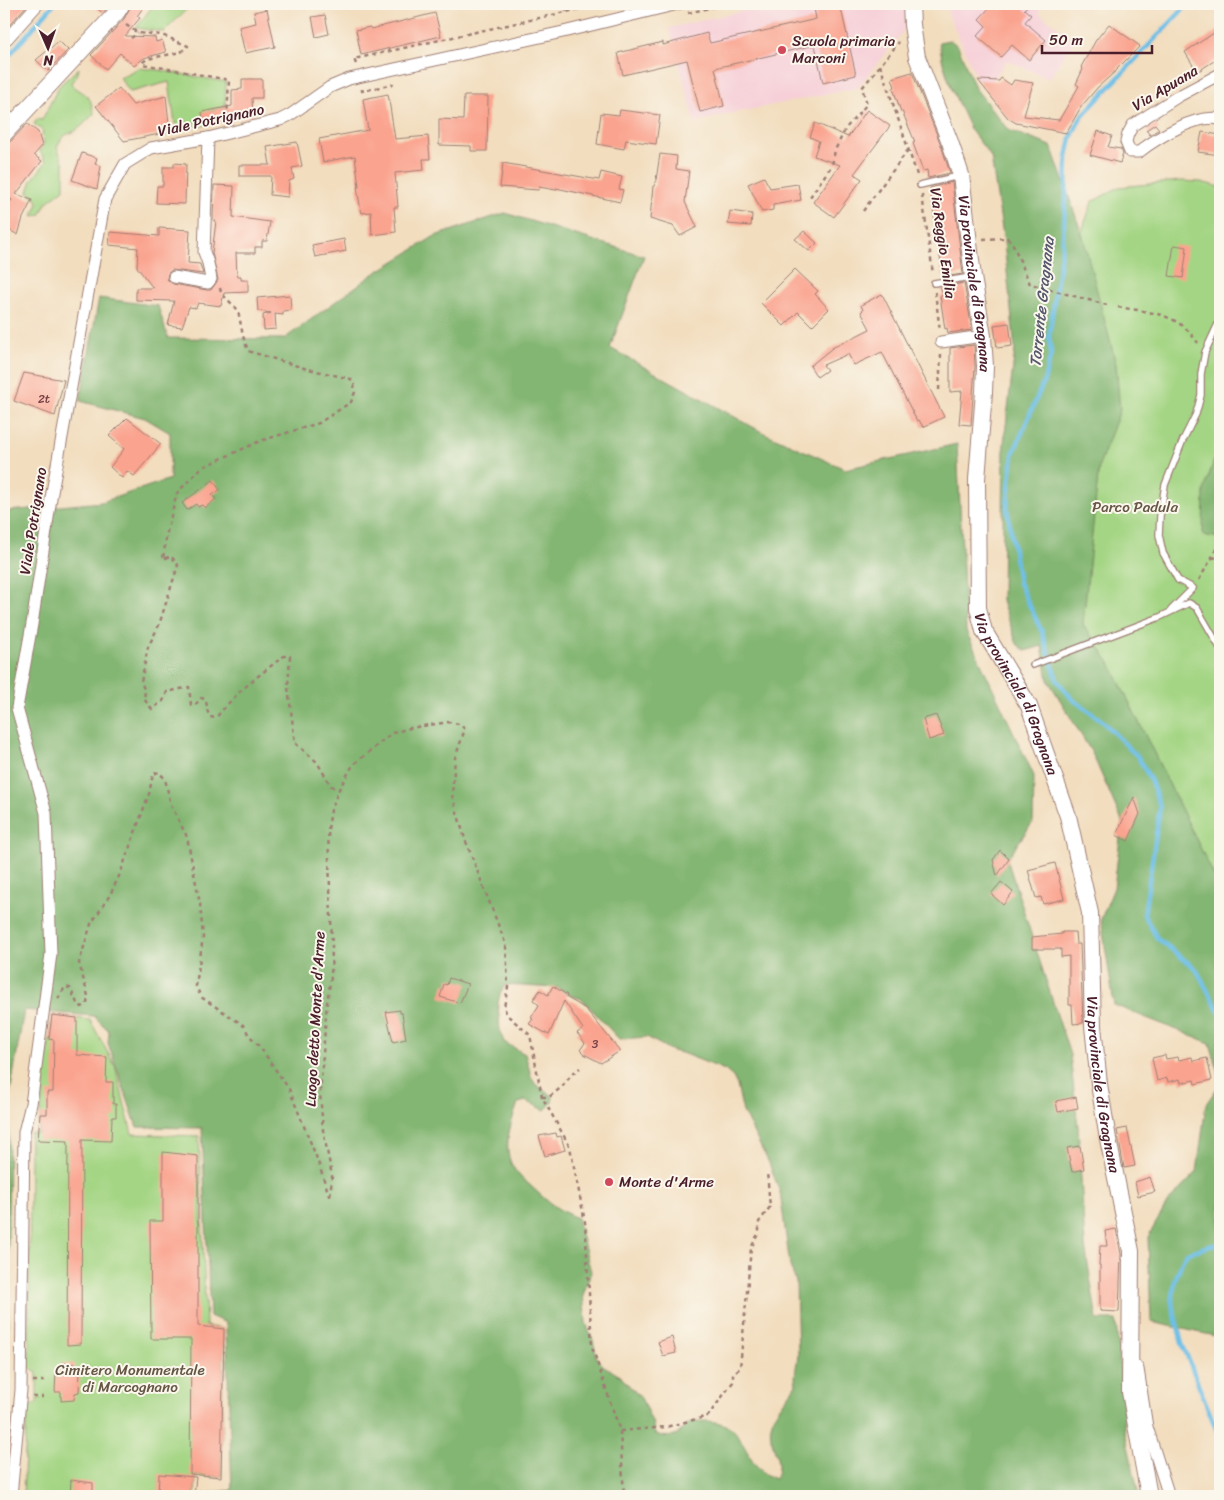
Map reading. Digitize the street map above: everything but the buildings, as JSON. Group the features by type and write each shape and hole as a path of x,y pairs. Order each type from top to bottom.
{"main road":[{"name":"Via provinciale di Gragnana","path":"911,4 908,31 961,175 982,336 985,366 977,479 978,608 984,631 1029,706 1068,816 1090,912 1093,1026 1099,1084 1108,1139 1131,1250 1130,1392 1149,1496"},
{"path":"908,31 918,4"},
{"path":"4,134 118,10"}],"street":[{"path":"4,42 38,4"},
{"name":"Viale Potrignano","path":"11,1496 21,1390 24,1132 31,1104 52,954 46,813 17,708 51,498 105,199 125,164 151,148 208,138 280,120 330,87 348,79 564,32 678,4"},
{"name":"Via Apuana","path":"1220,74 1177,97 1133,125 1126,142 1130,152 1140,152 1191,121 1202,118 1220,119"},
{"path":"174,277 208,283 211,280 204,252 208,138"},
{"path":"942,342 982,336"},
{"name":"Via provinciale di Gragnana","path":"1130,1364 1135,1365 1138,1369 1147,1427 1169,1496"}],"lane":[{"path":"920,185 961,175"},
{"path":"934,283 973,277"},
{"path":"1033,665 1160,617 1171,610 1193,588 1178,580 1163,552 1159,535 1160,516 1165,486 1182,440 1196,414 1201,395 1201,374 1205,352 1220,320"},
{"path":"1171,610 1189,604 1197,608 1220,648"}],"path":[{"path":"562,4 566,12"},
{"path":"118,10 138,33 162,36 188,46 180,52 147,59 142,64 229,80 226,124"},
{"path":"810,197 832,165 835,150 846,128 867,104 862,88 908,31"},
{"path":"131,38 138,33"},
{"name":"Via Reggio Emilia","path":"880,65 920,185 942,342 940,390"},
{"path":"862,211 908,150"},
{"path":"969,242 990,238 1007,238 1012,242 1030,284 1107,305"},
{"path":"211,280 220,285 221,293 238,310 248,352 351,379 355,392 351,402 319,422 260,441 201,468 177,493 167,532 163,559 171,556 178,565 159,625 148,647 141,682 145,691 144,699 152,709 163,701 166,692 189,687 191,705 196,704 201,698 204,699 207,704 207,713 210,717 216,718 228,702 244,687 284,656 290,656 288,687 295,743 318,762 331,786 340,789 353,765 392,733 449,722 459,724 465,729 456,758 452,795 465,839 506,945 508,987 504,1007 507,1015 530,1035 542,1096 570,1147 584,1222 592,1347 620,1431 624,1496"},
{"path":"1118,307 1175,320 1186,328 1205,352"},
{"path":"1193,588 1212,558 1220,534"},
{"path":"1212,558 1220,557"},
{"name":"Luogo detto Monte d'Arme","path":"44,1014 56,1003 65,987 70,988 77,1003 82,1007 87,1004 88,996 79,963 91,924 110,895 120,874 149,794 153,774 159,772 165,778 171,805 186,837 200,904 203,937 196,986 201,997 243,1025 289,1089 316,1156 330,1198 332,1176 323,1130 320,1093 332,947 328,829 331,810 340,789"},
{"path":"542,1096 549,1098 580,1068"},
{"path":"620,1431 666,1428 708,1416 733,1382 733,1374 740,1368 751,1248 759,1232 759,1222 770,1207 767,1172"}],"shaded area":[{"name":"Scuola primaria Marconi","path":"772,4 904,4 906,28 857,88 728,114 695,123 669,28"},
{"path":"947,4 1040,4 1040,14 1075,39 1049,79 1007,60 992,81 978,80 948,14"}],"green space":[{"path":"154,4 192,4 164,32 136,28"},
{"path":"950,40 958,46 975,88 1008,130 1051,146 1083,237 1116,364 1120,410 1099,466 1083,624 1110,663 1220,888 1220,1078 1210,1043 1114,1005 1101,919 1114,888 1122,821 1092,753 1048,680 1042,646 1025,651 1017,644 1002,601 1004,443 1015,349 1004,242 991,157 970,129 952,90 943,63 939,42"},
{"path":"79,68 71,83 89,99 94,114 78,129 61,139 57,147 64,164 64,189 47,202 40,215 33,216 38,203 37,199 28,192 32,180 46,162 40,151 44,143 43,131 34,124 37,119 42,120 59,86"},
{"path":"138,68 226,82 225,107 209,111 211,124 176,130 169,82 130,92 120,78"},
{"name":"Parco Padula","path":"1180,181 1201,182 1220,187 1220,972 1116,697 1067,590 1075,251 1092,202 1119,187"},
{"path":"505,213 644,256 610,348 762,432 845,469 957,444 966,631 1034,776 1033,822 1007,859 1070,1055 1078,1127 1085,1246 1097,1320 1116,1320 1125,1432 1139,1496 203,1496 203,1494 232,1490 226,1323 210,1316 202,1128 137,1127 108,1043 109,1031 94,1016 24,1010 9,1100 7,1418 4,1451 4,536 9,511 102,502 170,479 170,433 145,418 80,401 99,298 158,306 168,338 284,339 372,275 435,236","holes":["505,985 558,988 582,999 619,1039 647,1037 672,1051 725,1070 733,1077 737,1085 743,1112 769,1163 780,1192 790,1266 796,1282 798,1355 795,1375 796,1384 775,1414 771,1425 771,1439 778,1465 775,1479 758,1468 737,1435 726,1425 717,1422 697,1421 687,1425 674,1436 654,1433 653,1424 641,1398 620,1376 597,1359 593,1340 586,1323 583,1295 591,1272 577,1218 553,1205 522,1178 513,1167 508,1149 510,1130 518,1103 526,1101 545,1110 552,1103 553,1096 535,1084 525,1054 504,1042 500,1032 498,1003 500,994"]},
{"path":"1220,442 1220,538 1203,535 1204,491"},
{"name":"Cimitero Monumentale di Marcognano","path":"52,1015 90,1020 115,1066 132,1134 199,1136 206,1326 224,1329 221,1477 196,1476 195,1496 23,1496 27,1407 37,1403 37,1373 29,1367 30,1133 38,1133"},
{"path":"1220,1084 1220,1337 1151,1322 1148,1237 1168,1202 1197,1172 1206,1104"}],"waterway":[{"path":"4,61 54,4"},
{"name":"Torrente Gragnana","path":"1188,4 1081,117 1071,138 1067,157 1062,247 1049,336 1051,354 1044,381 1013,454 1007,507 1019,583 1042,632 1057,680 1072,699 1100,719 1138,757 1151,781 1160,807 1144,915 1157,938 1196,969 1220,1014"},
{"name":"Torrente Gragnana","path":"1220,1243 1187,1253 1175,1280 1172,1304 1182,1343 1220,1439"}],"place":[{"name":"Scuola primaria Marconi","path":"782,50"},
{"name":"Monte d'Arme","path":"609,1182"}]}
